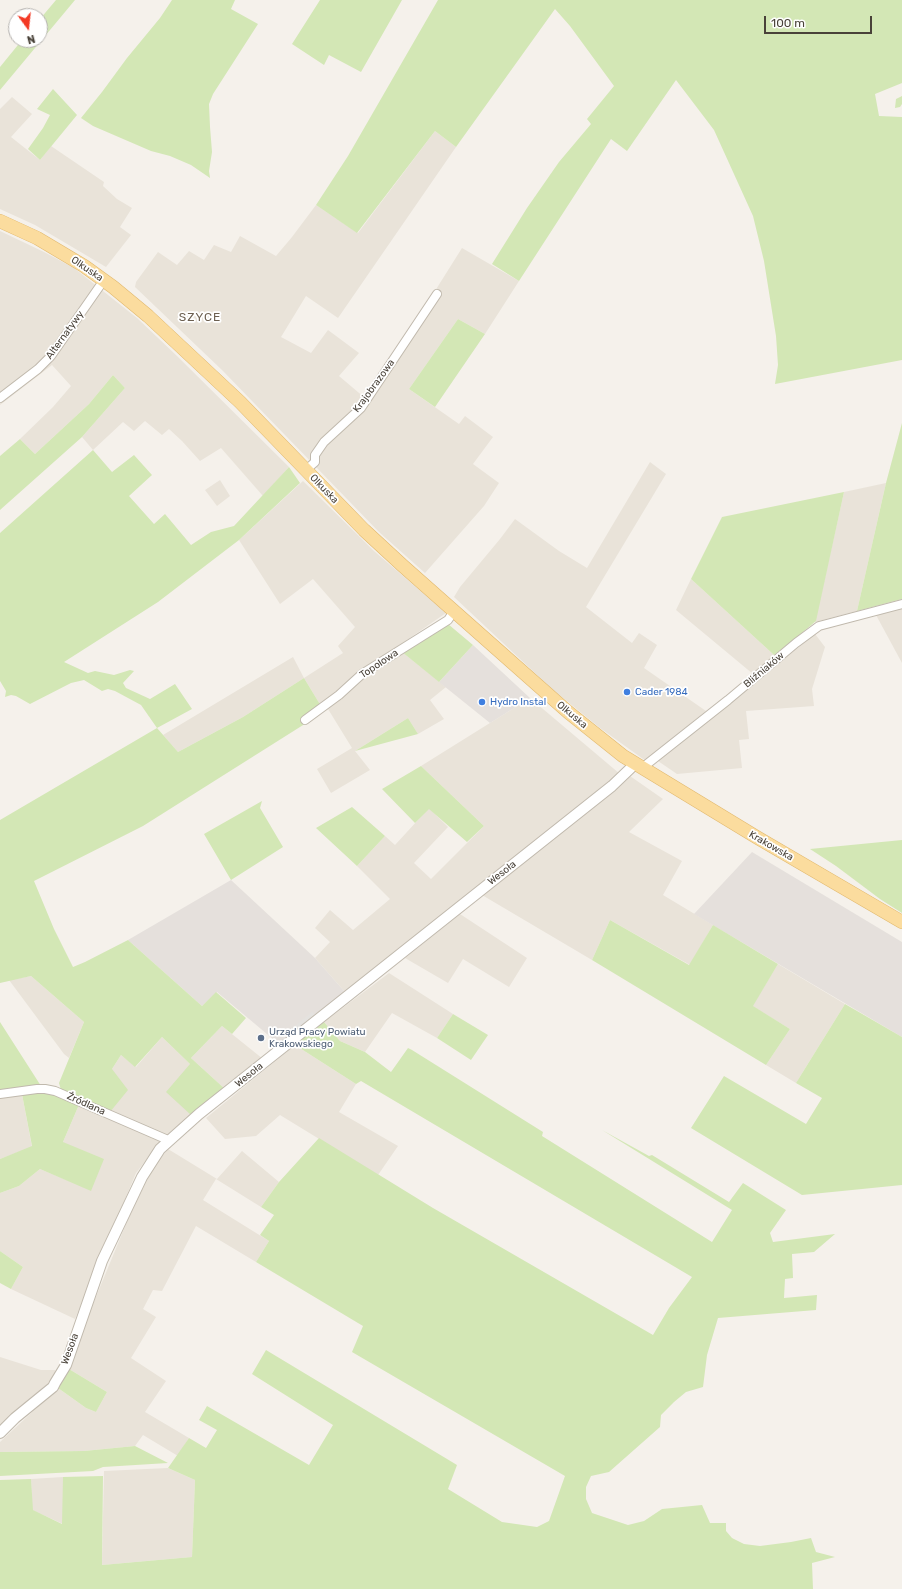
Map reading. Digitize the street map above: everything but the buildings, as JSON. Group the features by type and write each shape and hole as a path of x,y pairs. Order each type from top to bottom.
{"main road":[{"name":"Olkuska","path":"0,221 37,238 84,266 104,280 148,316 230,393 364,530 568,712 638,766"},
{"name":"Krakowska","path":"638,766 902,922"}],"street":[{"name":"Alternatywy","path":"0,398 38,369 51,356 104,280"},
{"name":"Krajobrazowa","path":"306,470 315,462 315,455 324,442 361,408 437,294"},
{"name":"Bliźniaków","path":"638,766 728,700 796,643 819,626 902,604"},
{"name":"Topolowa","path":"306,720 339,695 362,674 448,620 454,611"},
{"name":"Wesoła","path":"0,1433 56,1383 66,1365 102,1260 142,1177 153,1158 168,1140 638,766"},
{"name":"Źródlana","path":"0,1094 37,1089 54,1091 168,1140"}],"shaded area":[{"path":"12,97 32,114 11,137 40,160 51,146 104,182 103,186 117,199 132,208 120,227 131,235 106,267 35,225 0,209 0,109"},
{"path":"435,131 456,147 338,318 306,296 281,337 311,353 328,330 359,353 339,376 365,398 401,345 462,248 519,281 485,334 458,319 409,389 459,424 465,416 493,437 473,464 499,483 484,506 425,573 379,532 222,370 135,287 136,282 158,252 177,265 189,251 204,260 214,245 231,252 240,236 276,256 316,205 358,233"},
{"path":"0,231 74,268 137,318 289,467 263,496 221,448 200,461 169,429 162,435 145,421 134,431 123,422 93,450 82,437 125,388 113,375 89,404 35,454 20,439 53,407 71,386 52,365 0,405"},
{"path":"650,462 666,474 586,607 632,643 639,633 657,645 644,668 706,711 646,761 600,728 552,689 454,597 460,587 515,519 559,551 587,568"},
{"path":"220,480 230,496 217,506 205,490"},
{"path":"303,481 374,551 446,613 359,673 321,706 304,678 343,653 338,646 355,627 313,579 280,604 239,540"},
{"path":"886,483 857,611 815,622 844,492"},
{"path":"691,579 774,655 753,674 676,610"},
{"path":"902,608 902,663 876,615"},
{"path":"815,634 825,647 812,689 814,706 746,711 749,739 739,740 742,768 677,774 658,761"},
{"path":"473,645 530,698 490,723 439,682"},
{"path":"402,652 446,687 430,700 444,719 418,734 408,718 355,751 370,770 331,793 317,769 352,748 328,709 369,673"},
{"path":"293,657 304,678 243,717 178,752 163,735"},
{"path":"530,698 620,774 345,992 315,958 330,942 315,928 330,910 353,930 390,899 357,866 385,836 395,845 429,808 448,827 414,863 431,879 484,826 421,766"},
{"path":"630,776 663,799 629,832 682,861 663,895 713,925 690,965 610,920 592,960 482,895"},
{"path":"752,852 902,942 902,1037 694,914"},
{"path":"231,880 315,958 345,992 280,1045 217,992 202,1006 128,940"},
{"path":"460,914 527,958 509,987 463,959 448,983 405,958"},
{"path":"778,964 845,1004 796,1083 766,1065 790,1029 752,1006"},
{"path":"389,973 453,1014 437,1038 392,1013 365,1052 340,1041 324,1022"},
{"path":"31,976 84,1022 69,1058 64,1054 9,980"},
{"path":"312,1012 316,1016 294,1035 290,1030"},
{"path":"222,1026 263,1059 225,1089 191,1058"},
{"path":"162,1037 190,1064 191,1115 160,1142 136,1173 75,1319 11,1289 23,1267 0,1251 0,1193 19,1186 40,1169 91,1190 63,1142 81,1100 112,1069 121,1055 136,1067"},
{"path":"295,1045 356,1084 339,1112 398,1146 378,1175 280,1115 256,1136 225,1139 206,1118"},
{"path":"21,1089 32,1147 0,1159 0,1092"},
{"path":"168,1149 217,1179 242,1151 279,1182 261,1207 216,1179 203,1200 269,1241 256,1262 196,1226 162,1291 153,1290 143,1309 156,1317 131,1358 166,1381 145,1412 189,1438 178,1456 143,1435 135,1446 84,1451 0,1452 0,1442 58,1388 86,1408 96,1412 107,1392 69,1369 93,1304 138,1195 152,1168"},
{"path":"0,1357 41,1370 55,1370 57,1375 0,1428"},
{"path":"168,1468 195,1480 192,1557 102,1565 104,1471"},
{"path":"63,1477 63,1524 32,1510 31,1479"}],"green space":[{"path":"56,0 75,0 48,32 48,10"},
{"path":"172,0 235,0 231,9 258,24 213,94 209,104 212,152 209,171 210,178 191,165 170,156 151,151 93,126 81,118 160,18"},
{"path":"320,0 402,0 361,72 329,55 324,65 292,44"},
{"path":"438,0 902,0 902,83 875,94 879,116 902,117 902,360 775,384 778,365 776,336 764,261 753,216 714,130 676,80 627,151 611,139 519,281 492,264 527,208 559,162 591,124 587,119 614,86 570,26 555,9 456,147 435,131 357,233 316,205 348,156"},
{"path":"15,48 35,48 0,90 0,67"},
{"path":"53,89 77,115 40,160 28,149 50,115 37,109"},
{"path":"902,96 902,104 900,107 895,108 896,99"},
{"path":"458,319 485,334 435,407 409,389"},
{"path":"113,375 125,388 82,437 0,510 0,456 20,439 35,454 89,404"},
{"path":"902,423 902,599 857,611 886,483"},
{"path":"93,450 112,472 134,455 152,475 129,496 154,524 165,514 191,545 211,532 234,526 289,467 300,483 239,540 158,602 64,662 88,673 95,671 114,675 130,670 134,671 123,683 126,688 150,699 175,684 192,709 157,728 141,705 115,691 108,689 102,691 84,680 71,683 30,704 16,696 11,695 5,697 6,691 0,681 0,533"},
{"path":"844,492 816,621 774,655 691,579 722,517"},
{"path":"448,624 473,645 439,682 402,652"},
{"path":"304,678 321,706 319,715 143,826 34,881 54,929 73,967 128,940 202,1006 216,992 246,1018 232,1034 222,1026 191,1058 225,1089 191,1115 166,1092 190,1064 162,1037 135,1067 121,1055 112,1069 128,1090 110,1112 81,1100 63,1142 104,1159 91,1191 40,1169 19,1186 0,1193 0,1159 32,1146 21,1089 0,1092 0,1022 41,1086 61,1090 59,1083 84,1022 31,976 0,983 0,820 157,728 178,752 243,717"},
{"path":"408,718 418,734 355,751"},
{"path":"421,766 484,826 467,842 429,809 415,823 382,789"},
{"path":"262,801 260,808 283,847 231,880 204,834"},
{"path":"352,807 385,836 357,866 316,828"},
{"path":"902,840 902,913 810,849"},
{"path":"610,920 689,965 713,925 778,964 753,1006 790,1029 766,1065 592,960"},
{"path":"845,1004 902,1037 902,1185 802,1195 691,1128 724,1076 806,1124 822,1098 796,1083"},
{"path":"453,1014 488,1035 471,1060 437,1038"},
{"path":"324,1022 340,1041 365,1052 391,1072 408,1048 412,1050 543,1132 542,1136 712,1242 732,1210 602,1130 649,1156 652,1155 729,1202 743,1183 786,1210 770,1233 773,1242 835,1234 814,1252 792,1254 793,1278 785,1279 784,1298 817,1295 816,1310 718,1318 707,1355 703,1387 686,1392 674,1402 661,1415 660,1427 609,1472 591,1476 586,1487 586,1499 592,1513 628,1525 644,1521 662,1509 702,1505 710,1523 726,1523 726,1531 732,1538 744,1544 760,1546 811,1538 816,1552 835,1557 812,1563 813,1589 0,1589 0,1480 31,1479 33,1510 62,1524 63,1477 103,1476 102,1565 192,1557 195,1480 168,1468 189,1438 206,1448 217,1430 199,1420 207,1406 309,1465 333,1425 252,1374 266,1350 457,1465 448,1489 502,1522 537,1527 549,1521 565,1476 352,1352 363,1326 256,1262 269,1241 260,1235 274,1215 261,1207 279,1182 319,1138 433,1208 653,1335 669,1308 692,1277 361,1081 356,1084 295,1045"},
{"path":"0,1251 23,1267 11,1289 0,1283"},
{"path":"69,1369 107,1392 96,1412 86,1408 58,1388"},
{"path":"135,1446 168,1463 103,1467 93,1471 0,1476 0,1452 84,1451"}],"place":[{"name":"Cader 1984","path":"627,692"},
{"name":"Hydro Instal","path":"482,702"},
{"name":"Urząd Pracy Powiatu Krakowskiego","path":"261,1038"}],"district":[{"name":"SZYCE","path":"200,318"}]}
